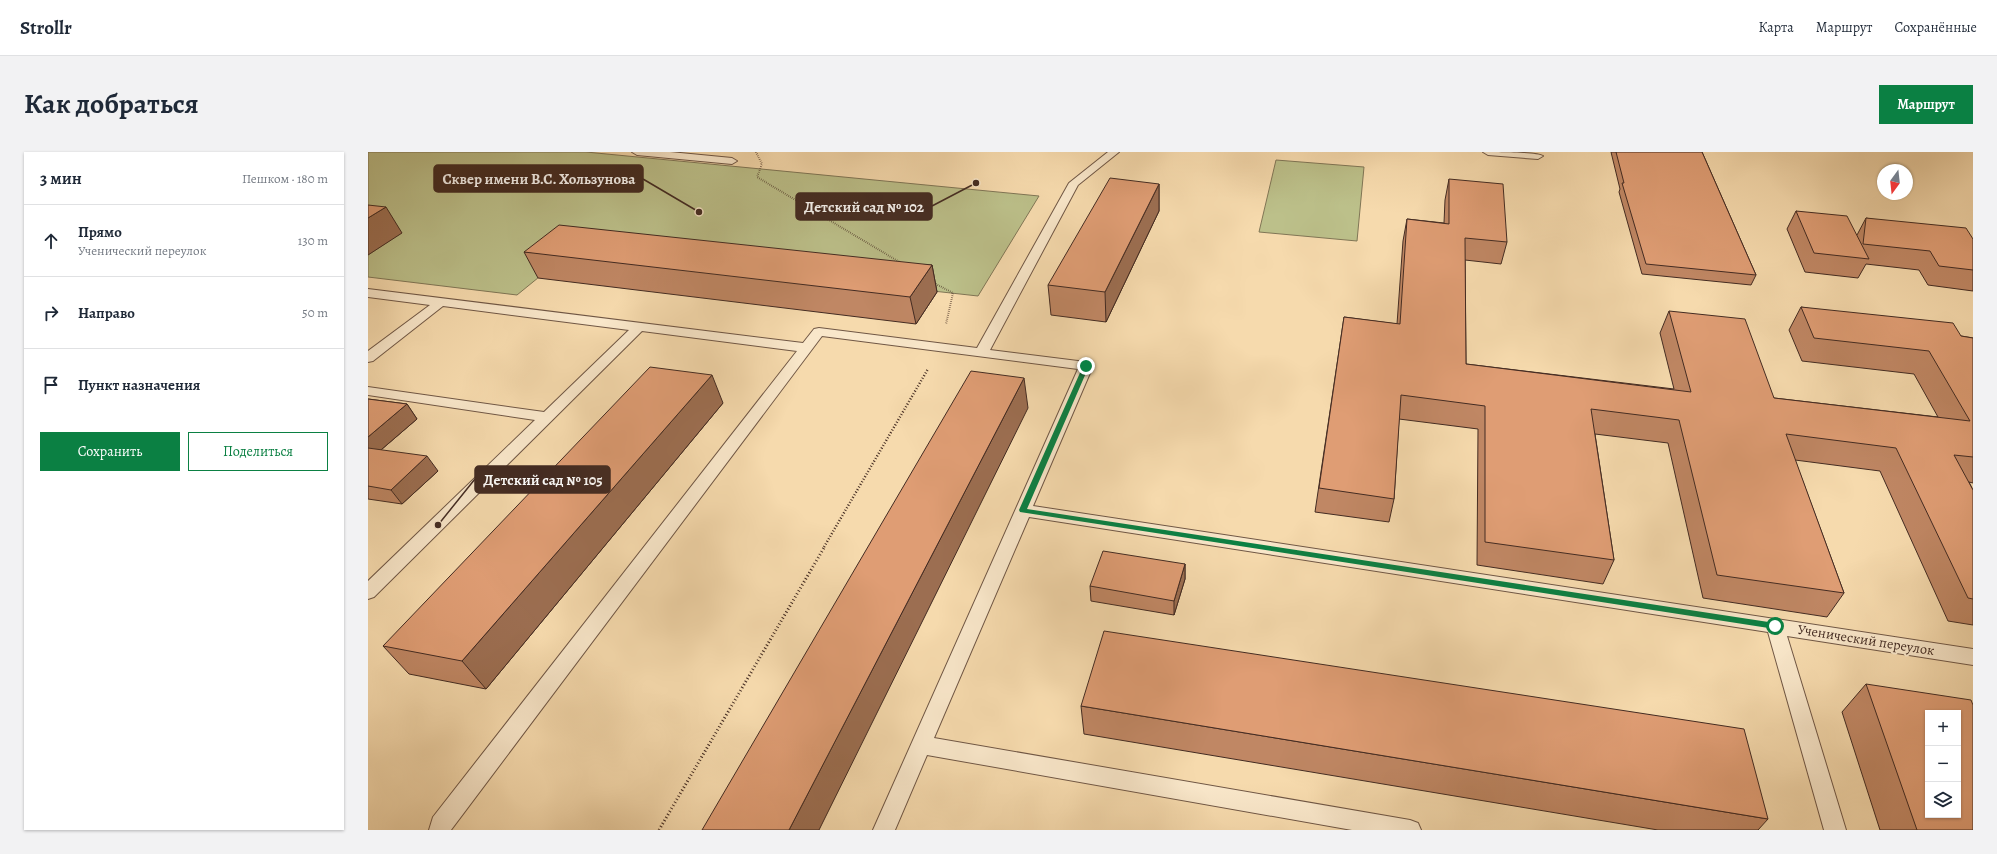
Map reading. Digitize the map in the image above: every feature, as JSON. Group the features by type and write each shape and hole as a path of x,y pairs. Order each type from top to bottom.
{"lane":[{"path":"637,152 732,161"},
{"path":"980,353 1074,182 1114,152"},
{"path":"1488,152 1538,156"},
{"path":"368,293 807,348"},
{"path":"368,358 441,302"},
{"path":"368,592 639,326"},
{"path":"440,830 446,818 819,332 1086,366 884,830"},
{"path":"368,391 547,417"},
{"name":"Ученический переулок","path":"1023,510 1973,657"},
{"path":"1775,626 1835,830"},
{"path":"921,745 1410,830"}],"path":[{"path":"756,152 762,164 757,177 906,265"},
{"path":"659,830 941,348 953,294 932,281"}],"green space":[{"path":"368,152 586,152 1039,196 978,296 571,251 517,295 368,277 368,255 401,233 368,229"},
{"path":"1276,160 1364,167 1357,241 1259,232"}],"building":[{"path":"1616,152 1702,152 1756,275 1646,264 1622,183 1624,183"},
{"path":"1110,178 1159,184 1105,292 1048,285"},
{"path":"1449,179 1503,184 1507,242 1465,238 1466,364 1691,392 1669,311 1745,319 1774,398 1970,421 1929,351 1814,338 1801,307 1953,323 1961,336 1973,338 1973,457 1954,455 1973,490 1973,599 1968,598 1896,448 1786,434 1844,593 1717,575 1679,420 1591,409 1614,560 1485,542 1485,406 1401,395 1394,499 1319,488 1344,317 1400,324 1407,219 1449,224"},
{"path":"368,205 386,207 368,218"},
{"path":"1796,211 1847,216 1869,259 1814,253"},
{"path":"1866,218 1966,228 1973,239 1973,270 1939,266 1930,251 1863,244"},
{"path":"559,225 932,265 910,297 524,252"},
{"path":"650,367 712,375 462,661 383,646"},
{"path":"971,371 1024,378 789,830 702,830"},
{"path":"368,399 407,404 368,437"},
{"path":"368,448 427,456 391,490 368,486"},
{"path":"1103,551 1185,564 1174,601 1090,586"},
{"path":"1104,631 1744,729 1768,819 1081,706"},
{"path":"1866,684 1971,700 1973,705 1973,830 1917,830"}],"place":[{"name":"Детский сад № 102","path":"976,183"},
{"name":"Сквер имени В.С. Хользунова","path":"699,212"},
{"name":"Детский сад № 105","path":"438,525"}],"route":[{"path":"1086,366 1023,510 1775,626"}]}
